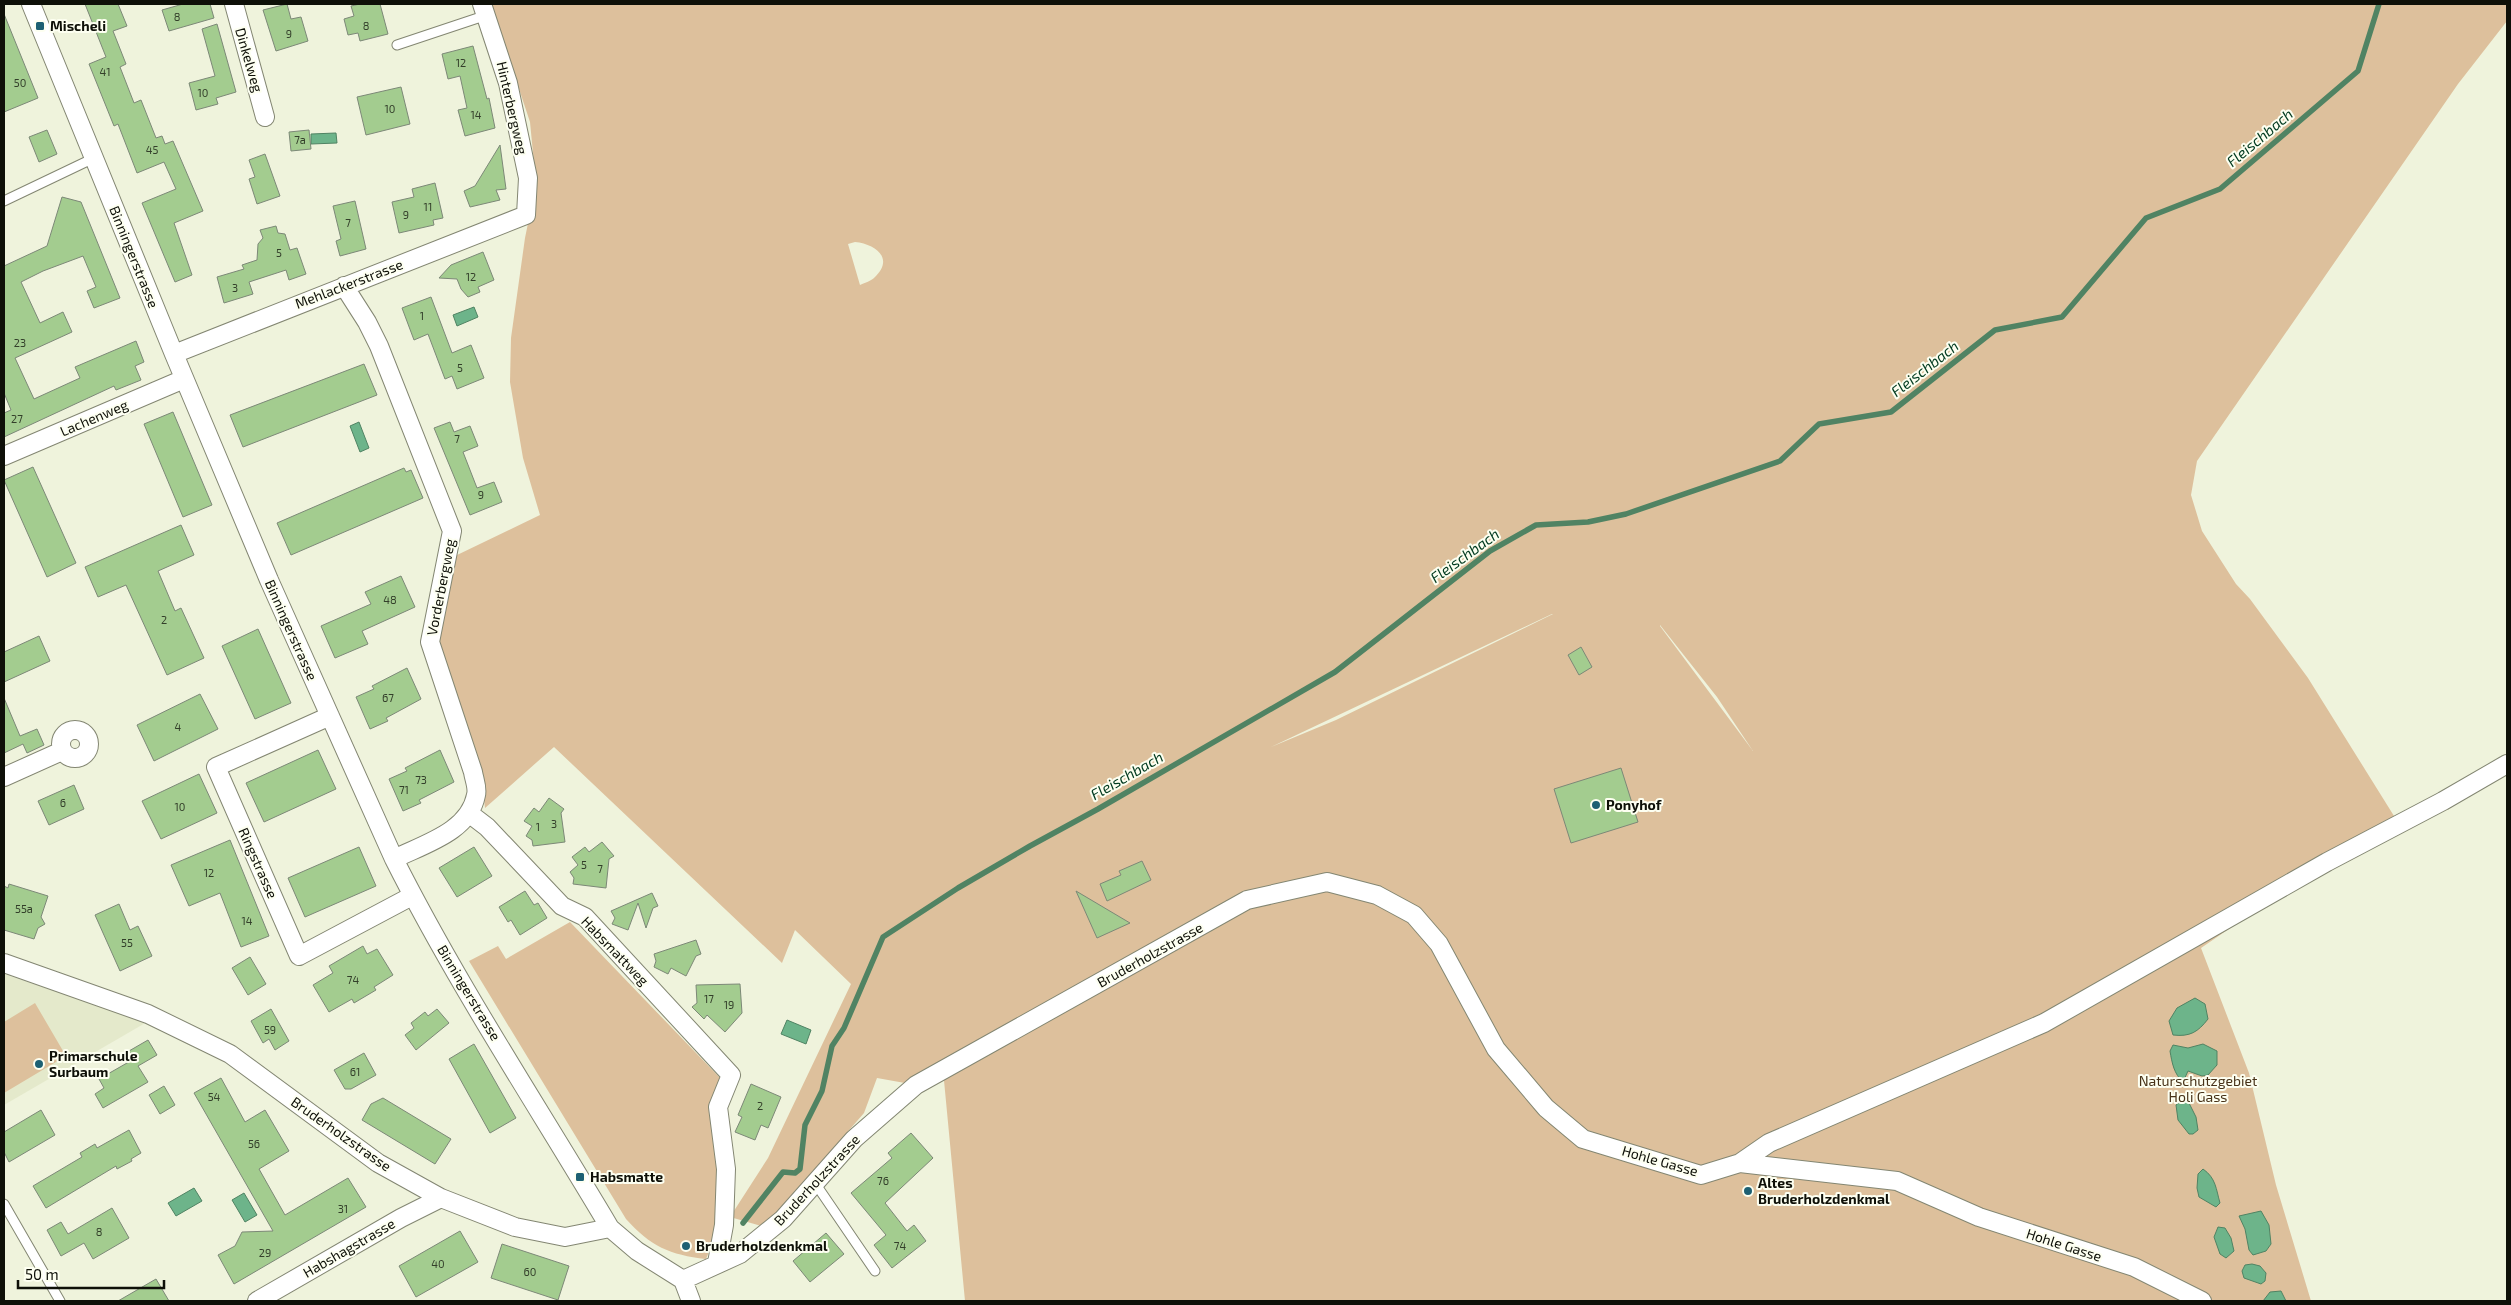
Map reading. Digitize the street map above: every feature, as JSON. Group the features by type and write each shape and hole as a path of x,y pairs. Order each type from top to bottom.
{"street":[{"name":"Binningerstrasse","path":"30,4 184,379 394,859 412,896 442,949 610,1228"},
{"name":"Dinkelweg","path":"234,4 265,117"},
{"name":"Hinterbergweg","path":"485,9 508,83 528,178 526,215"},
{"name":"Mehlackerstrasse","path":"174,354 526,215"},
{"name":"Vorderbergweg","path":"344,286 368,322 379,346 452,531 430,642 477,793 470,814"},
{"name":"Lachenweg","path":"4,456 184,379"},
{"name":"Ringstrasse","path":"330,716 216,767 299,956 412,896"},
{"path":"4,777 62,751"},
{"path":"1740,1163 1769,1143 2044,1023 2305,874 2443,801 2507,764"},
{"path":"394,859 452,830 470,814"},
{"name":"Habsmattweg","path":"470,814 488,827 562,906 584,917 731,1074 718,1107 726,1169 724,1225 717,1263"},
{"name":"Hohle Gasse","path":"1246,900 1327,882 1378,895 1414,915 1440,944 1496,1050 1546,1108 1583,1138 1701,1175 1740,1163 1897,1181 1978,1217 2134,1267 2202,1301"},
{"name":"Bruderholzstrasse","path":"683,1280 740,1254 783,1219 854,1139 916,1085 1246,900"},
{"name":"Bruderholzstrasse","path":"4,963 148,1014 230,1054 378,1163 441,1198 515,1227 566,1237 610,1228"},
{"name":"Habshagstrasse","path":"258,1301 401,1218 441,1198"},
{"path":"610,1228 637,1251 683,1280 691,1301"}],"lane":[{"path":"397,45 485,9"},
{"path":"4,201 94,158"},
{"path":"815,1183 875,1271"},
{"path":"4,1204 60,1301"}],"shaded area":[{"path":"336,133 337,143 311,144 311,134"},
{"path":"474,307 478,317 457,326 453,315"},
{"path":"359,422 369,448 360,452 350,426"},
{"name":"Primarschule Surbaum","path":"4,974 147,1022 4,1105"},
{"path":"2195,998 2205,1004 2208,1019 2193,1033 2173,1035 2169,1021 2177,1008"},
{"path":"787,1020 811,1030 806,1044 781,1034"},
{"path":"2203,1044 2217,1051 2217,1065 2208,1075 2202,1076 2188,1071 2183,1082 2175,1072 2170,1051 2173,1045 2188,1048"},
{"path":"2182,1100 2189,1103 2196,1117 2198,1130 2193,1134 2189,1134 2178,1120 2176,1105"},
{"path":"2203,1169 2211,1176 2215,1184 2220,1203 2216,1207 2199,1197 2197,1188 2198,1174"},
{"path":"194,1188 202,1201 176,1216 168,1203"},
{"path":"244,1193 257,1215 245,1222 232,1200"},
{"path":"2261,1211 2269,1225 2271,1244 2266,1251 2253,1255 2249,1250 2245,1229 2239,1216"},
{"path":"2218,1227 2225,1228 2231,1238 2234,1251 2226,1258 2220,1254 2214,1237"},
{"path":"2245,1265 2260,1266 2266,1273 2265,1281 2261,1284 2244,1278 2242,1271"},
{"path":"2281,1291 2286,1301 2263,1301 2270,1292"}],"green space":[{"name":"Naturschutzgebiet Holi Gass","path":"491,4 2507,4 2507,21 2458,84 2197,461 2191,495 2202,531 2236,584 2250,599 2308,678 2399,824 2327,862 2201,948 2249,1073 2276,1185 2311,1301 965,1301 943,1070 916,1085 877,1078 864,1113 765,1227 730,1217 768,1158 851,984 795,930 782,963 554,747 485,808 481,771 443,670 437,634 455,556 540,515 523,458 510,382 511,338 525,238 536,184 530,122","holes":["855,242 863,243 876,249 883,259 883,265 873,279 860,285 848,244","1552,614 1336,720 1271,747","1660,626 1717,697 1753,751"]},
{"path":"570,922 724,1082 719,1227 706,1259 682,1255 662,1248 644,1236 626,1219 469,961 498,946 506,959"},
{"path":"35,1003 66,1056 4,1093 4,1022"}],"building":[{"path":"85,4 118,4 127,26 113,31 126,64 120,67 134,103 141,100 156,138 162,136 165,144 173,141 203,211 174,223 192,275 175,282 142,203 176,189 164,162 137,173 118,124 114,126 89,64 106,57"},
{"path":"183,4 210,4 214,18 169,31 162,10"},
{"path":"287,4 291,19 301,17 308,41 276,51 263,10"},
{"path":"380,4 388,34 360,41 358,33 348,35 344,19 354,16 351,6"},
{"path":"4,14 38,98 4,112"},
{"path":"217,24 236,92 216,98 218,104 196,110 189,83 215,76 202,29"},
{"path":"473,46 487,99 489,98 495,128 465,136 458,110 467,108 460,76 448,79 442,54"},
{"path":"401,87 410,124 366,135 357,97"},
{"path":"47,130 57,154 39,162 29,137"},
{"path":"309,130 311,149 291,151 289,132"},
{"path":"500,145 506,189 496,190 500,200 470,207 464,191 475,186"},
{"path":"265,154 280,196 257,204 249,179 255,177 249,160"},
{"path":"435,183 443,218 433,220 434,225 399,233 392,202 414,197 412,189"},
{"path":"62,197 81,202 120,298 94,308 87,291 96,287 83,256 43,271 21,282 40,323 63,312 72,332 15,358 34,399 80,378 75,367 136,341 144,362 135,366 141,380 116,390 114,386 4,437 4,413 11,410 4,393 4,266 47,246"},
{"path":"355,201 366,249 340,256 336,241 341,239 333,206"},
{"path":"276,226 278,233 285,234 290,250 297,248 306,274 289,280 286,270 249,282 253,294 224,303 217,277 244,269 242,265 257,260 258,244 263,238 260,230"},
{"path":"483,252 494,280 478,287 480,292 468,297 461,289 457,279 439,278 451,265"},
{"path":"431,297 452,353 471,345 484,378 457,389 452,376 445,379 428,334 414,340 402,308"},
{"path":"364,364 377,395 243,447 230,415"},
{"path":"173,412 212,505 183,517 144,424"},
{"path":"450,422 454,432 470,426 478,446 463,452 477,488 494,482 502,502 470,515 434,428"},
{"path":"33,467 76,563 47,577 4,480"},
{"path":"404,468 406,472 411,470 423,498 291,555 277,523"},
{"path":"181,525 194,555 158,571 175,611 181,608 204,658 167,675 126,585 98,597 85,567"},
{"path":"401,576 415,607 362,631 368,644 335,658 321,626 371,604 365,592"},
{"path":"258,629 291,703 255,719 222,646"},
{"path":"39,636 50,661 4,682 4,652"},
{"path":"1581,647 1592,667 1579,675 1568,655"},
{"path":"407,668 421,699 386,718 388,721 370,729 356,697 374,689 372,686"},
{"path":"200,694 218,729 154,761 137,725"},
{"path":"4,698 20,736 37,729 44,745 27,753 23,744 4,753"},
{"path":"318,750 336,789 264,822 246,783"},
{"path":"440,750 454,782 419,800 421,803 403,811 389,779 407,771 405,768"},
{"name":"Ponyhof","path":"1621,768 1638,822 1571,843 1554,789"},
{"path":"199,774 217,813 161,839 142,801"},
{"path":"74,785 84,809 49,825 38,801"},
{"path":"549,798 564,809 561,813 565,842 533,846 532,840 526,836 532,826 524,821 534,808 539,812"},
{"path":"230,840 269,936 241,947 220,893 189,906 171,865"},
{"path":"602,842 614,856 609,859 606,888 573,884 574,878 570,872 578,865 572,857 585,847 589,852"},
{"path":"359,847 376,886 305,917 288,878"},
{"path":"474,847 492,876 457,897 439,868"},
{"path":"1142,861 1151,880 1107,901 1100,884 1121,875 1119,871"},
{"path":"9,884 48,896 41,917 45,924 38,928 34,939 4,930 4,886 8,888"},
{"path":"525,891 534,905 538,903 547,918 520,935 511,920 508,922 499,907"},
{"path":"1076,891 1130,923 1097,938"},
{"path":"652,893 658,906 653,908 646,928 638,903 628,930 612,924 615,918 611,911"},
{"path":"119,904 130,930 138,926 152,956 120,971 95,915"},
{"path":"696,940 701,954 696,956 686,976 671,968 668,974 654,967 656,961 654,954"},
{"path":"363,946 367,954 377,949 393,975 374,987 376,990 354,1003 352,999 329,1012 313,985 333,973 329,966"},
{"path":"250,957 266,984 248,995 232,968"},
{"path":"740,984 742,1013 725,1032 707,1015 704,1019 692,1007 697,1003 696,985"},
{"path":"271,1009 289,1041 275,1050 269,1039 263,1043 251,1021"},
{"path":"437,1009 449,1023 416,1050 405,1035 414,1028 411,1023 425,1012 428,1016"},
{"path":"148,1040 157,1055 138,1066 148,1082 103,1108 95,1094 104,1088 99,1079 134,1059 129,1051"},
{"path":"474,1044 516,1118 490,1133 449,1059"},
{"path":"364,1053 376,1075 351,1089 345,1089 334,1070"},
{"path":"221,1078 245,1122 265,1110 289,1151 259,1169 285,1215 348,1178 366,1207 234,1284 218,1255 235,1246 242,1232 273,1231 194,1093"},
{"path":"751,1084 781,1097 768,1128 761,1125 755,1140 735,1132 742,1117 738,1115"},
{"path":"164,1086 175,1105 160,1114 149,1095"},
{"path":"383,1098 451,1139 435,1164 362,1120 371,1104"},
{"path":"41,1110 55,1135 9,1162 4,1152 4,1132"},
{"path":"129,1130 141,1153 131,1159 132,1161 117,1169 116,1166 46,1208 33,1186 82,1157 80,1153 95,1144 97,1148"},
{"path":"911,1133 933,1158 885,1203 907,1231 914,1225 926,1241 892,1268 874,1245 886,1235 851,1193 892,1158 888,1153"},
{"path":"112,1208 129,1238 93,1259 84,1243 61,1256 47,1230 61,1222 68,1234"},
{"path":"460,1231 478,1262 416,1297 399,1266"},
{"path":"826,1233 844,1254 810,1282 793,1261"},
{"path":"502,1244 569,1266 558,1300 491,1278"},
{"path":"156,1279 169,1301 118,1301"}],"waterway":[{"name":"Fleischbach","path":"743,1223 783,1172 795,1173 800,1169 805,1125 822,1091 832,1046 844,1028 883,937 958,888 1335,672 1490,551 1536,525 1588,522 1626,514 1780,461 1819,424 1891,412 1995,330 2062,317 2146,218 2220,189 2358,71 2379,4"}],"place":[{"name":"Mischeli","path":"40,26"},
{"name":"Ponyhof","path":"1596,805"},
{"name":"Primarschule Surbaum","path":"39,1064"},
{"name":"Habsmatte","path":"580,1177"},
{"name":"Altes Bruderholzdenkmal","path":"1748,1191"},
{"name":"Bruderholzdenkmal","path":"686,1246"}]}
